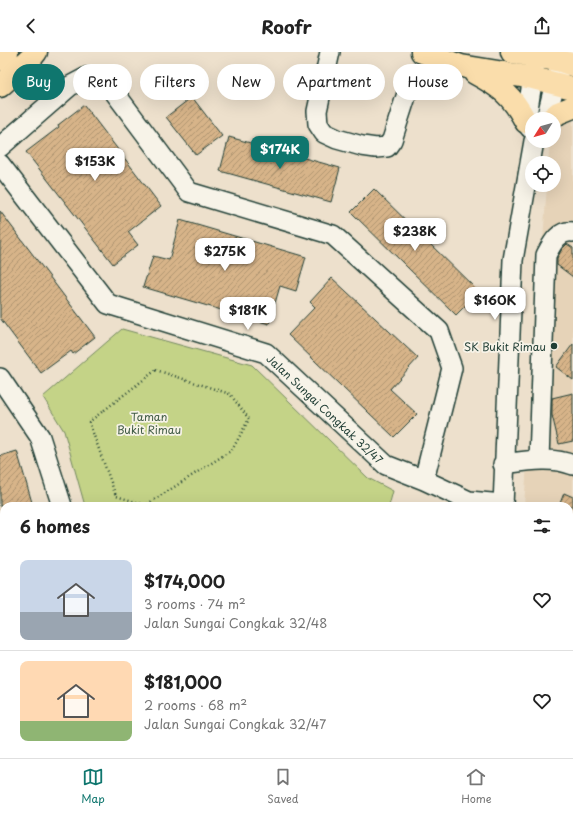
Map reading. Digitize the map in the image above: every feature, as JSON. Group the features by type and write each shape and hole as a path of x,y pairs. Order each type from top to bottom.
{"main road":[{"path":"0,58 7,52"},
{"path":"0,86 36,52"},
{"path":"422,52 455,64"},
{"path":"512,52 537,54 566,59"},
{"path":"463,66 533,78 564,86"},
{"path":"463,67 505,92 525,115"},
{"path":"560,112 573,106"}],"street":[{"path":"330,52 317,111 318,124 324,134 362,146 376,148 387,147 392,140 405,100"},
{"path":"534,112 533,78 537,54"},
{"path":"546,112 564,86 566,59"},
{"path":"4,143 70,86 87,77 103,77 188,192 333,235 439,331 452,368 424,480"},
{"path":"503,502 503,464 512,260 532,148"},
{"name":"Jalan Sungai Congkak 32/47","path":"0,164 108,304 266,353 386,465 424,480 467,502"},
{"path":"539,460 546,255 554,240 561,234 568,231 573,232"},
{"path":"0,378 40,436 61,502"},
{"path":"503,464 545,460 566,462 573,465"}],"path":[{"path":"136,502 116,496 89,422 156,370 230,394 249,419 232,450 151,502"}],"shaded area":[{"name":"SK Bukit Rimau","path":"561,118 573,120 573,502 524,502 546,192 561,192 561,156 549,156 549,148 561,148"}],"green space":[{"name":"Taman Bukit Rimau","path":"122,329 252,365 368,478 393,491 390,502 84,502 64,431 43,397"}],"building":[{"path":"188,100 194,100 222,136 196,155 166,117"},
{"path":"84,105 161,206 128,232 138,245 113,264 26,152 59,127 58,125"},
{"path":"229,137 340,168 331,202 220,171"},
{"path":"374,189 479,292 456,315 351,212"},
{"path":"0,211 95,337 73,354 71,351 41,373 0,318"},
{"path":"180,220 306,257 296,291 280,286 269,324 143,287 153,256 169,260"},
{"path":"567,244 573,248 573,277 557,265 557,258"},
{"path":"332,278 418,358 390,389 417,414 394,437 288,335 315,307 310,302"},
{"path":"573,344 573,380 556,367"},
{"path":"573,393 573,441 559,444 552,415 552,398"},
{"path":"17,451 32,502 0,502 0,456"},
{"path":"564,493 573,497 573,502 561,502"}],"place":[{"name":"SK Bukit Rimau","path":"554,346"}]}
